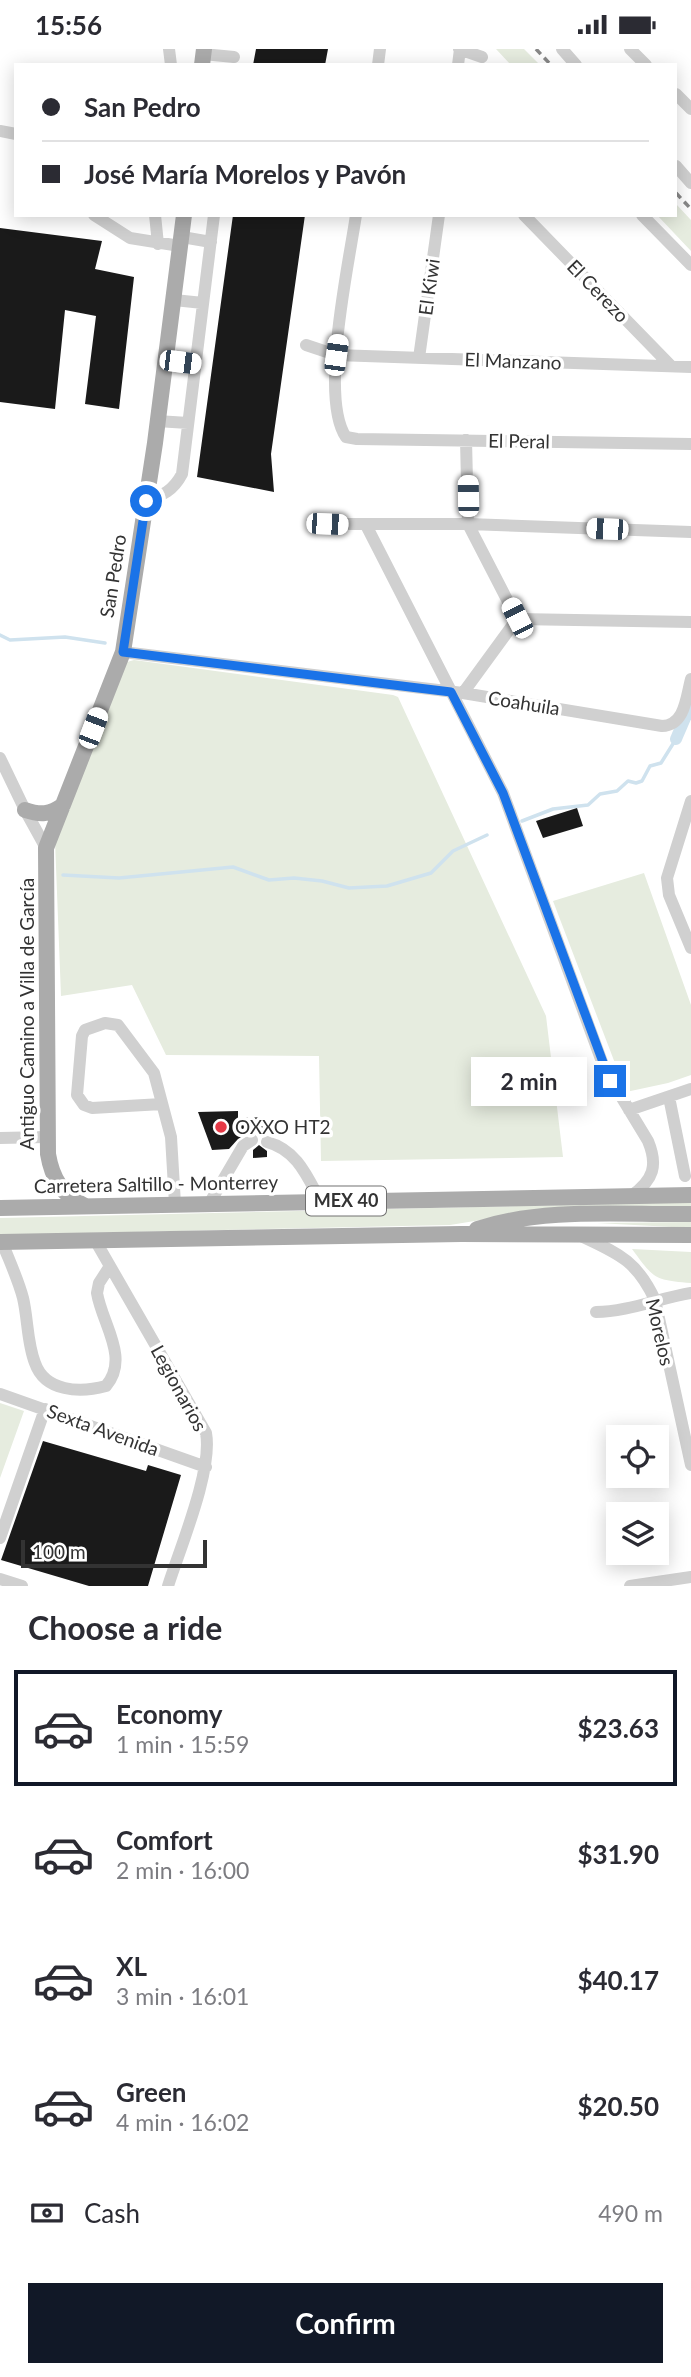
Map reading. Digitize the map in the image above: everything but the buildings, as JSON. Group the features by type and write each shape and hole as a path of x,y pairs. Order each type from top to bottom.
{"main road":[{"name":"San Pedro","path":"46,848 123,652 184,217"},
{"path":"25,810 52,813 63,805"},
{"name":"Antiguo Camino a Villa de García","path":"46,848 47,1137 51,1170 57,1182 70,1198 85,1206"},
{"name":"Carretera Saltillo - Monterrey","path":"0,1207 691,1195"},
{"path":"461,1234 507,1221 552,1215 691,1215"},
{"name":"MEX 40","path":"1,1241 461,1234 691,1235"}],"street":[{"path":"460,49 483,57"},
{"path":"562,49 574,63"},
{"path":"630,49 644,63"},
{"path":"203,56 234,57"},
{"path":"677,95 691,109"},
{"path":"677,167 691,183"},
{"path":"97,217 130,238 158,244 181,241 211,242"},
{"path":"155,217 158,244"},
{"path":"146,501 165,494 175,486 181,474 214,217"},
{"path":"336,355 356,217"},
{"name":"El Kiwi","path":"419,358 439,217"},
{"name":"El Cerezo","path":"526,217 671,366"},
{"path":"644,217 691,265"},
{"path":"174,300 203,303"},
{"name":"El Manzano","path":"306,345 336,355 691,367"},
{"name":"El Peral","path":"336,355 337,411 346,437 691,444"},
{"path":"165,360 195,364"},
{"path":"157,421 188,423"},
{"path":"467,440 468,524 517,618"},
{"path":"327,524 468,524 691,532"},
{"path":"366,525 457,693 503,793 605,1070 648,1141 654,1162 646,1182 631,1196"},
{"path":"517,618 691,621"},
{"path":"457,693 517,618"},
{"name":"Coahuila","path":"123,652 457,693 662,726 673,724 681,717 691,679"},
{"path":"0,758 46,848"},
{"path":"691,801 667,878 669,895 691,949"},
{"path":"162,1104 92,1108 79,1101 77,1095 82,1036 85,1030 105,1023 121,1027 154,1073 171,1137 175,1204"},
{"path":"629,1110 691,1089"},
{"path":"669,1097 685,1176"},
{"path":"0,1138 47,1137"},
{"path":"209,1204 243,1146 252,1140"},
{"path":"267,1142 280,1145 291,1153 321,1202"},
{"name":"Morelos","path":"579,1235 617,1253 633,1265 646,1282 654,1300 691,1465"},
{"name":"Legionarios","path":"95,1240 206,1433 206,1467 168,1586"},
{"path":"1,1241 23,1299 34,1362 40,1375 65,1389 86,1390 106,1386 116,1370 117,1354 97,1293 99,1283 110,1265"},
{"path":"596,1312 626,1309 691,1293"},
{"name":"Sexta Avenida","path":"0,1394 206,1467"},
{"path":"0,1538 45,1409"},
{"path":"630,1586 691,1577"},
{"path":"0,1579 22,1586"}],"shaded area":[{"path":"496,49 524,49 538,63 509,63"},
{"path":"677,205 691,220 691,251 659,217 677,217"},
{"path":"134,660 398,697 546,1016 563,1157 321,1161 319,1056 166,1055 132,985 61,996 55,841 127,662"},
{"path":"644,873 691,1005 691,1075 626,1092 553,901"},
{"path":"691,1202 691,1209 531,1212 450,1225 0,1235 0,1218"},
{"path":"691,1222 691,1228 597,1223"},
{"path":"632,1249 691,1252 691,1283 669,1281 656,1276 645,1267"},
{"path":"0,1403 24,1411 0,1478"}],"waterway":[{"path":"0,635 10,640 65,637 105,643"},
{"path":"676,739 691,704"},
{"path":"522,821 553,809 588,805 600,794 617,791 628,781 642,781 650,766 661,763 676,739"},
{"path":"63,875 119,878 233,867 269,880 294,878 349,888 387,886 431,873 453,851 487,835"}],"railway":[{"path":"536,49 549,63"},
{"path":"677,194 691,209"}],"place":[{"name":"OXXO HT2","path":"221,1127"}],"route":[{"path":"146,501 123,652 451,692 503,793 610,1081"}]}
